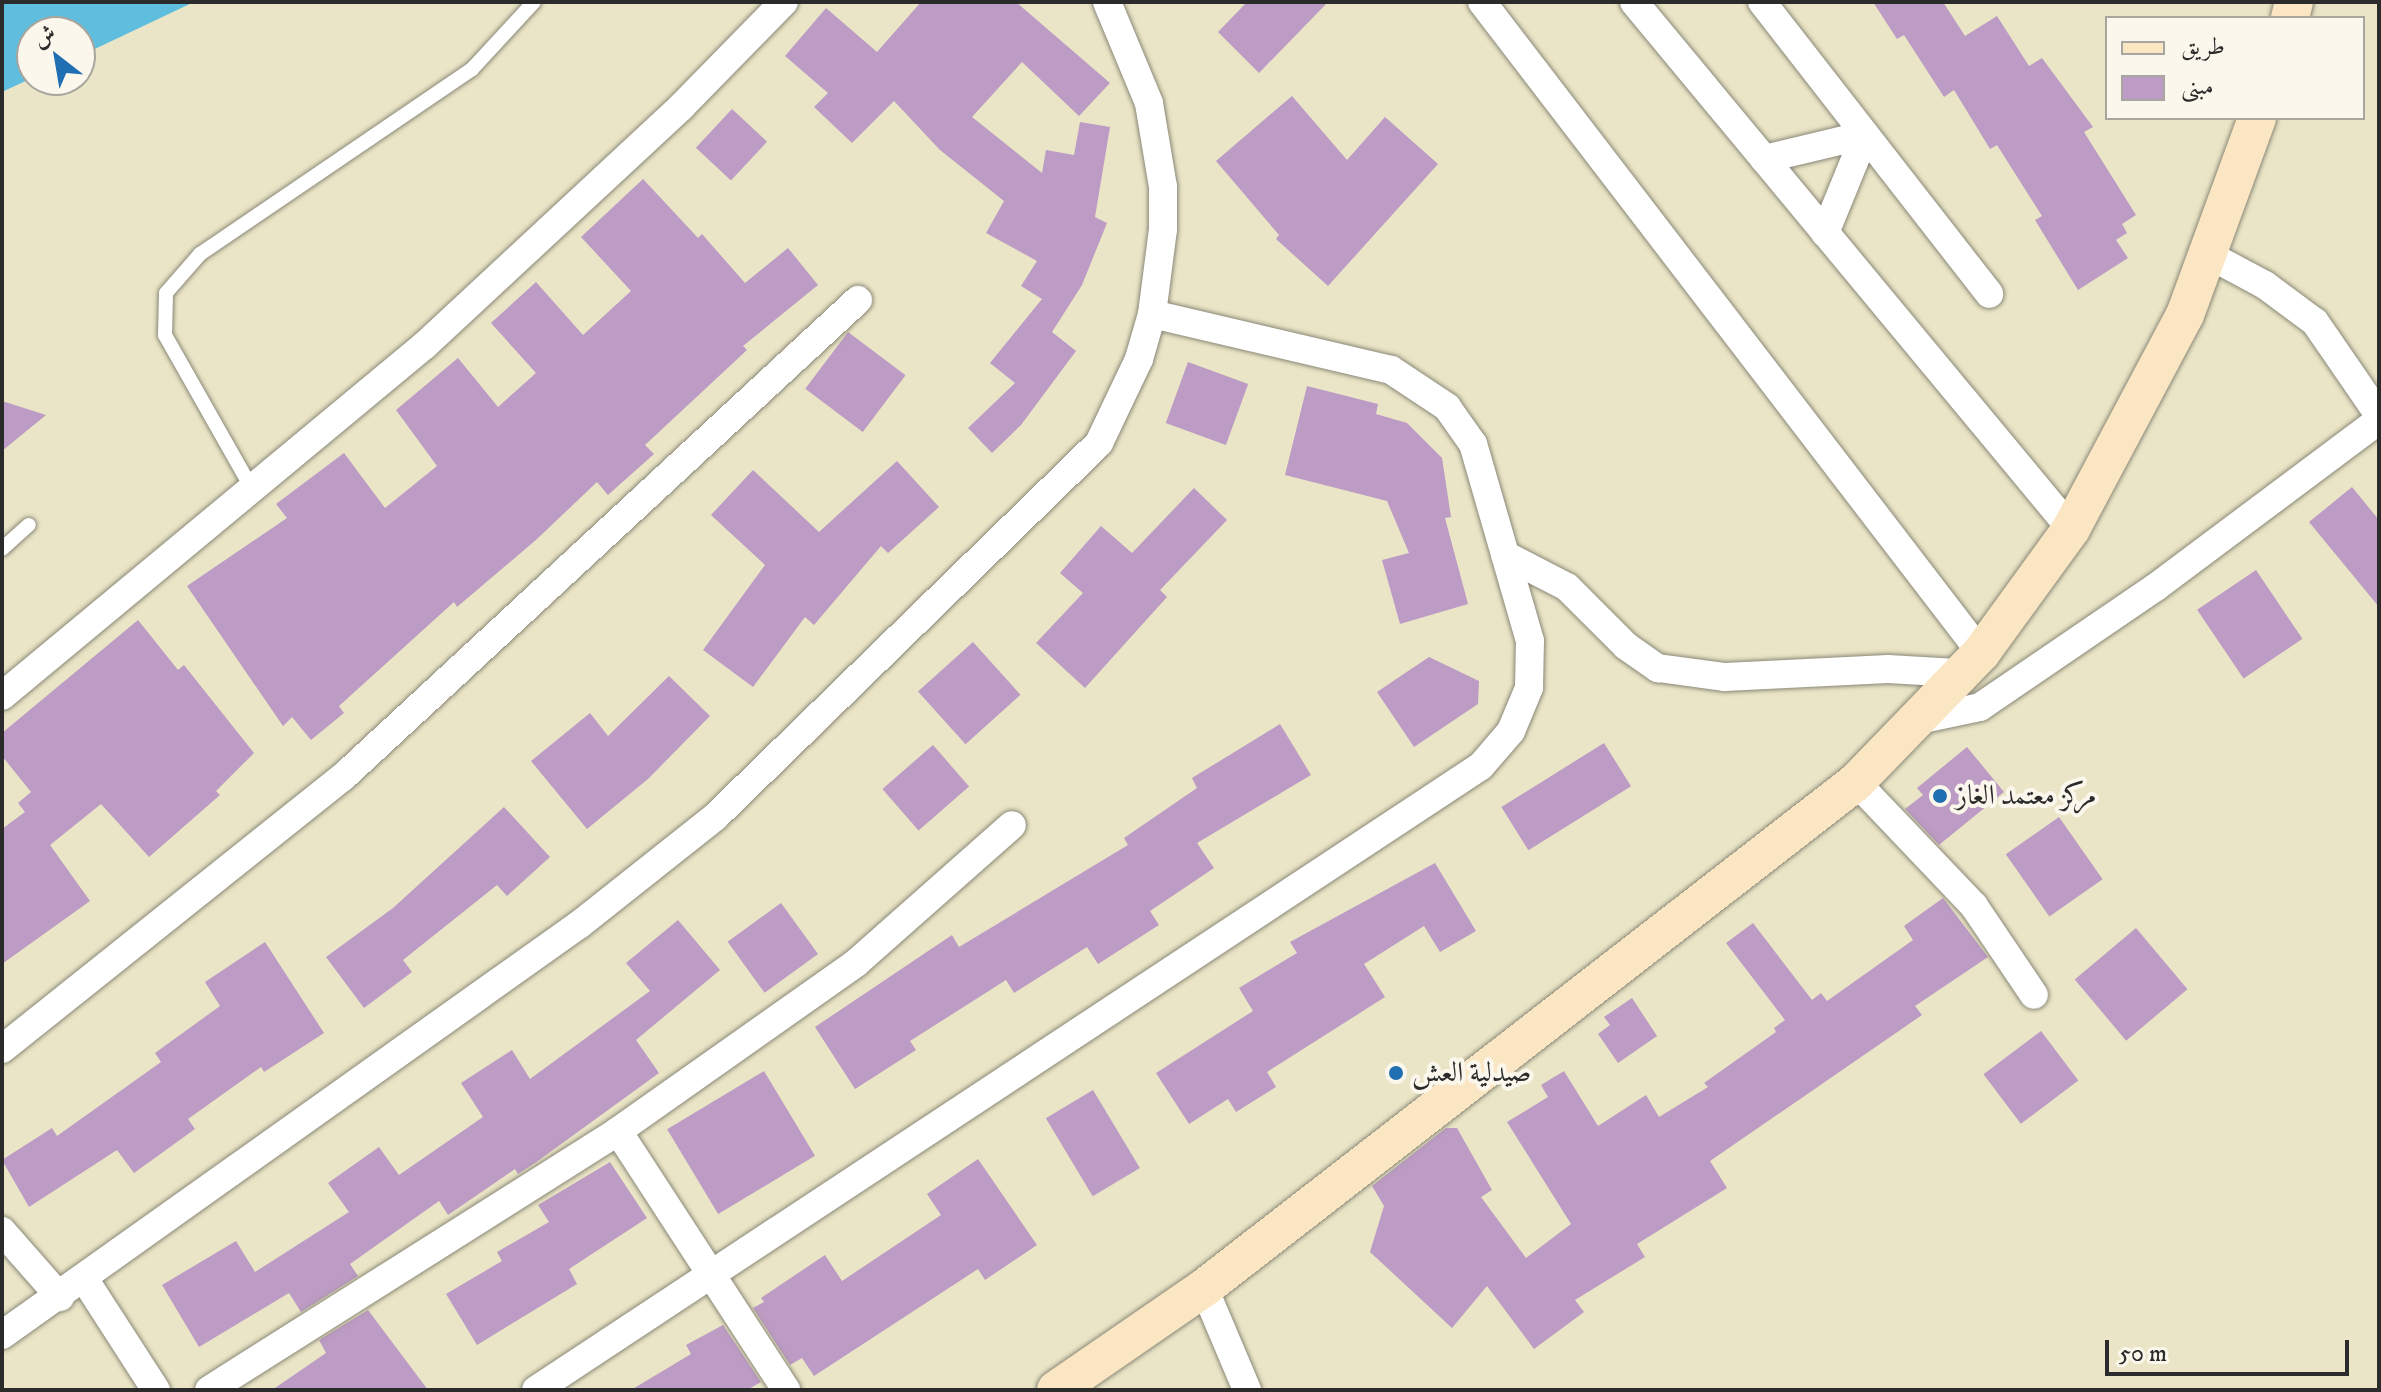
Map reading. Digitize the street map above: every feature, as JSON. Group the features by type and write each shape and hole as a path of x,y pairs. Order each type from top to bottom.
{"main road":[{"path":"1056,1390 1204,1288 1856,782 1918,720 1969,663 2071,529 2185,315 2256,120"}],"street":[{"path":"2,696 425,345 543,238 784,2"},
{"path":"2,1335 85,1280 580,924 715,817 1099,443 1133,373 1152,314 1163,229 1158,144 1136,62 1107,2"},
{"path":"1482,2 1969,663"},
{"path":"1634,2 2071,529"},
{"path":"1762,2 1989,294"},
{"path":"1764,159 1865,135"},
{"path":"1825,233 1865,135"},
{"path":"1918,720 1980,707 2156,587 2379,418 2315,322 2265,285 2207,254"},
{"path":"2,1049 343,777 858,300"},
{"path":"536,1390 1481,766 1511,731 1530,676 1530,641 1473,444 1430,392 1369,364 1152,314"},
{"path":"1505,555 1567,587 1626,646 1658,668 1725,677 1969,663"},
{"path":"1856,782 1974,906 2034,995"},
{"path":"209,1390 618,1131 856,963 1012,825"},
{"path":"618,1131 709,1276 786,1390"},
{"path":"2,1231 60,1297"},
{"path":"85,1280 156,1390"},
{"path":"1204,1288 1247,1390"}],"lane":[{"path":"251,487 165,335 166,293 200,254 472,69 534,2"},
{"path":"2,549 29,525"}],"water":[{"path":"2,2 194,2 96,48 96,16 16,16 16,85 2,92"}],"building":[{"path":"921,2 1016,2 1110,83 1079,116 1022,62 972,117 1042,173 1046,150 1074,155 1080,122 1110,127 1095,217 1107,223 1082,285 1052,332 1076,351 1021,425 992,453 968,428 1015,383 990,363 1042,299 1021,286 1037,261 986,233 1004,201 940,150 894,101 852,143 814,107 828,93 785,56 826,8 877,52"},
{"path":"1247,2 1328,2 1259,73 1218,32"},
{"path":"1873,2 1943,2 1965,36 1997,16 2029,66 2042,58 2093,127 2084,132 2136,215 2122,224 2127,233 2116,240 2128,258 2078,290 2035,220 2042,216 1997,145 1990,149 1954,90 1944,97 1904,35 1897,39"},
{"path":"1292,96 1347,160 1385,117 1438,164 1328,286 1276,239 1279,235 1216,161"},
{"path":"732,109 767,142 731,180 696,148"},
{"path":"643,179 698,238 702,234 745,283 788,248 818,285 743,346 747,350 645,445 654,454 608,495 597,482 537,539 457,607 454,602 339,706 344,713 311,740 292,717 283,726 187,586 287,518 276,504 344,453 385,508 437,466 396,410 458,358 498,407 536,373 491,323 536,282 583,335 631,291 581,237"},
{"path":"848,332 906,375 863,432 805,389"},
{"path":"1188,362 1248,384 1226,445 1166,423"},
{"path":"1307,386 1378,404 1376,414 1407,423 1442,458 1451,517 1445,518 1468,604 1400,624 1382,560 1409,553 1387,501 1285,475"},
{"path":"2,401 46,415 2,451"},
{"path":"897,461 939,507 888,553 881,546 814,625 805,617 753,687 703,650 765,565 711,515 753,470 819,532"},
{"path":"2352,487 2379,520 2379,607 2309,522"},
{"path":"1194,488 1227,520 1160,590 1167,597 1085,688 1036,643 1083,593 1060,573 1101,526 1132,553"},
{"path":"2256,570 2302,639 2244,679 2197,610"},
{"path":"138,620 178,670 184,665 254,753 216,791 220,795 149,857 101,804 50,845 90,901 2,964 2,829 25,812 18,803 31,792 2,756 2,733"},
{"path":"973,642 1021,695 966,744 918,692"},
{"path":"1429,657 1479,681 1478,704 1414,747 1377,692"},
{"path":"669,676 710,716 648,779 587,829 531,761 590,713 608,736"},
{"path":"1280,724 1311,775 1197,843 1214,868 1150,911 1159,925 1098,964 1087,947 1014,993 1006,980 910,1041 916,1050 855,1089 815,1027 952,935 959,947 1128,845 1124,838 1197,788 1192,778"},
{"path":"1604,743 1631,786 1528,850 1501,807"},
{"path":"933,745 969,787 919,830 882,789"},
{"path":"1967,747 2004,792 1939,845 1905,809 1923,795 1917,788"},
{"path":"504,807 550,857 507,896 497,885 403,960 412,972 364,1008 326,957 393,908"},
{"path":"2059,817 2103,879 2049,917 2006,854"},
{"path":"1435,863 1476,931 1440,952 1424,926 1364,964 1385,997 1267,1072 1276,1087 1236,1112 1228,1099 1189,1124 1156,1073 1253,1011 1239,988 1297,953 1290,942"},
{"path":"1943,898 1988,957 1915,1006 1922,1015 1710,1161 1727,1188 1637,1244 1645,1257 1575,1300 1584,1312 1534,1349 1487,1286 1452,1328 1370,1252 1384,1206 1372,1186 1446,1128 1457,1128 1492,1190 1481,1197 1526,1258 1571,1224 1507,1122 1548,1097 1541,1085 1564,1071 1598,1126 1646,1095 1659,1117 1708,1087 1704,1083 1776,1032 1774,1028 1785,1020 1726,943 1753,923 1812,1000 1821,993 1827,1001 1913,940 1904,926"},
{"path":"781,903 818,954 765,993 728,942"},
{"path":"678,920 720,970 636,1040 659,1073 535,1163 518,1174 515,1169 448,1215 439,1201 350,1264 358,1276 301,1312 289,1293 199,1347 162,1285 236,1241 255,1272 349,1212 328,1183 379,1147 399,1175 483,1117 461,1083 512,1050 530,1079 650,991 626,963"},
{"path":"2136,928 2187,989 2126,1041 2075,979"},
{"path":"265,942 324,1033 264,1072 261,1067 188,1119 195,1129 134,1173 117,1150 29,1207 2,1160 52,1128 57,1136 161,1062 155,1053 220,1006 205,982"},
{"path":"1632,998 1657,1036 1618,1063 1598,1034 1610,1025 1604,1017"},
{"path":"2041,1031 2078,1081 2021,1124 1983,1074"},
{"path":"764,1071 815,1156 718,1214 667,1129"},
{"path":"1093,1090 1140,1168 1093,1196 1046,1118"},
{"path":"978,1159 1037,1245 985,1280 978,1269 814,1376 802,1358 790,1365 753,1308 764,1302 761,1298 825,1255 842,1281 941,1215 927,1194"},
{"path":"610,1162 647,1218 569,1269 577,1284 477,1345 446,1294 502,1261 497,1252 549,1222 538,1205"},
{"path":"368,1310 428,1390 272,1390 326,1353 319,1340"},
{"path":"723,1325 761,1382 747,1390 631,1390 691,1354 686,1345"}],"place":[{"name":"مركز معتمد الغاز","path":"1940,796"},
{"name":"صيدلية العش","path":"1396,1073"}]}
